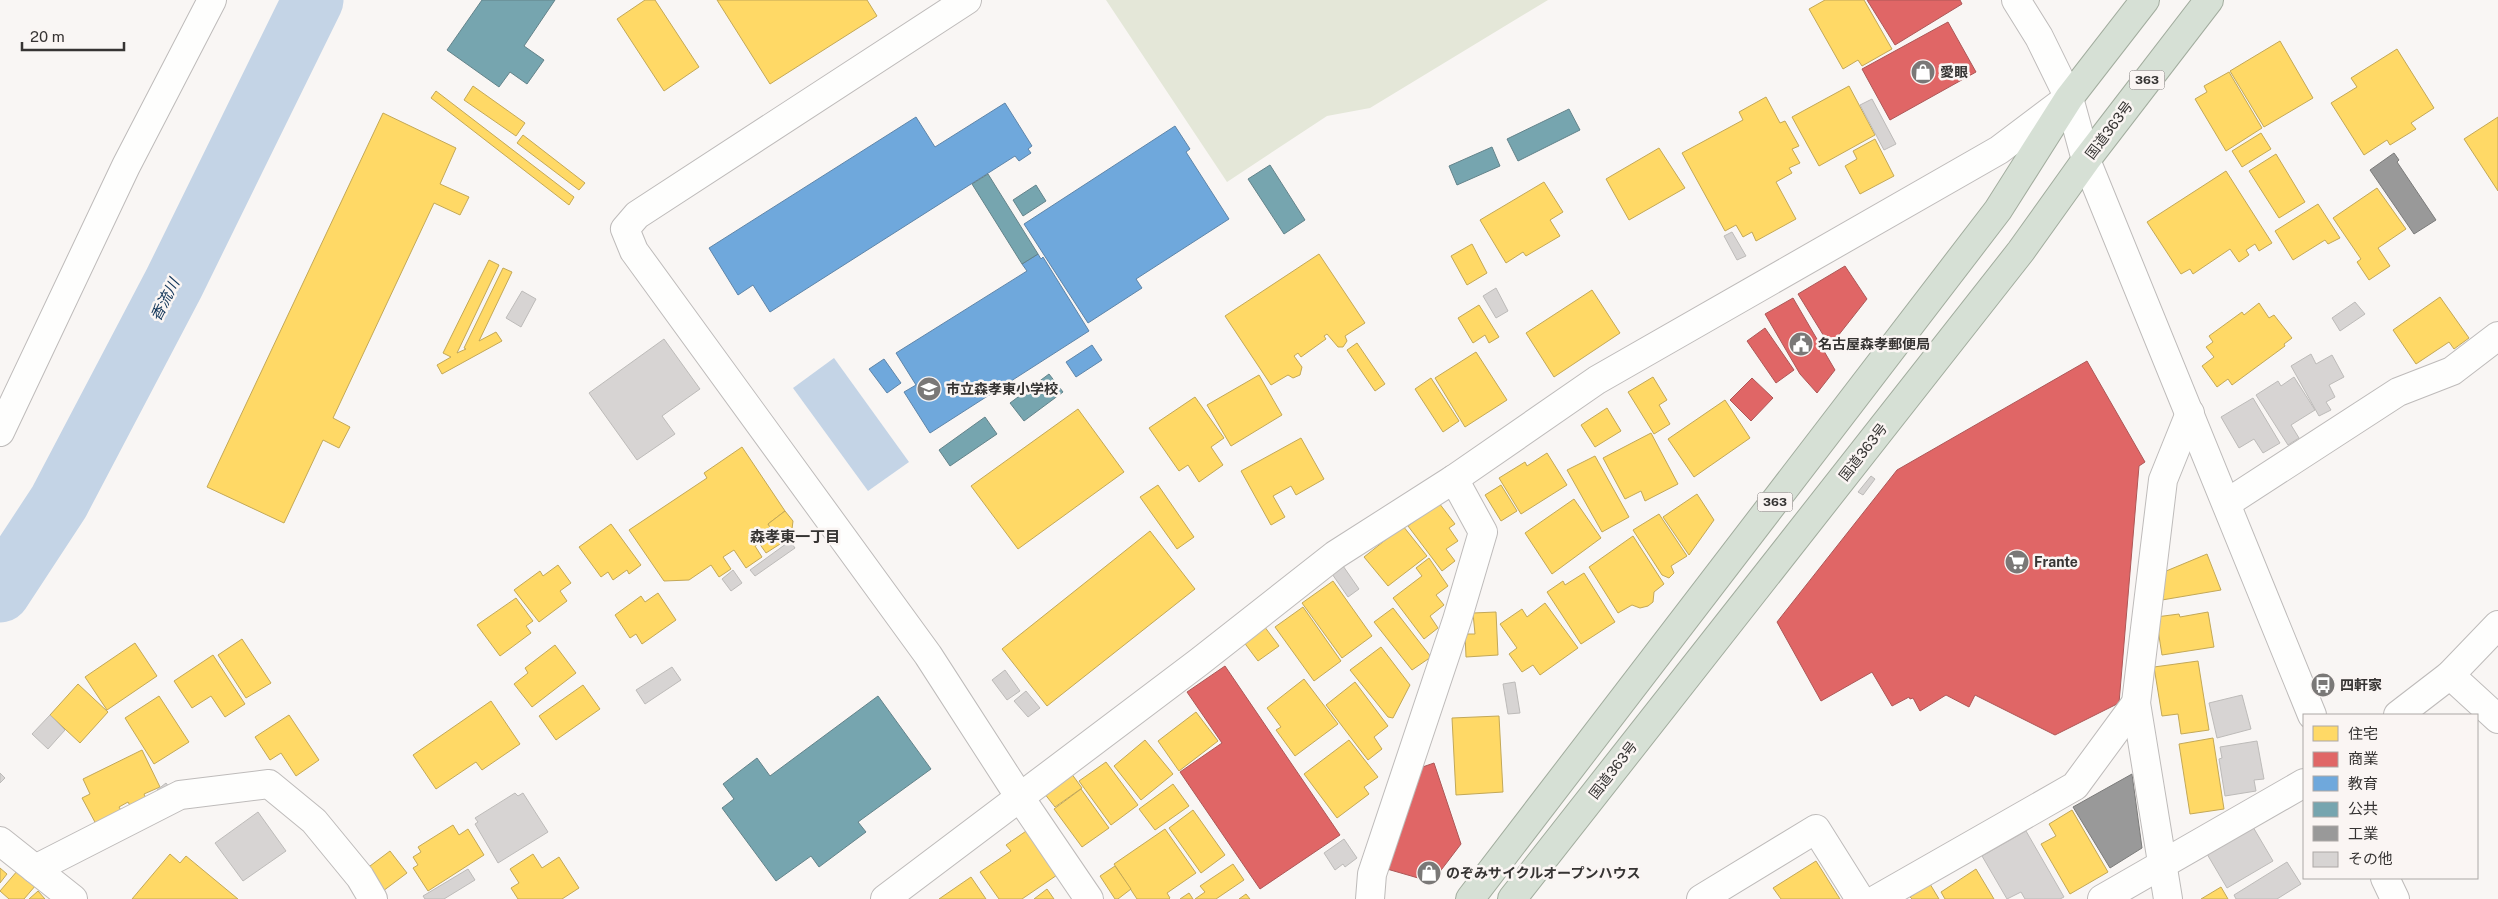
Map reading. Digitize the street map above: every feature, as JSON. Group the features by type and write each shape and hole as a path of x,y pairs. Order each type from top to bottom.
{"highway":[{"name":"363","path":"1470,899 1998,210 2069,98 2146,0"},
{"name":"国道363号","path":"1518,896 2021,251 2086,160 2209,0"}],"street":[{"path":"0,432 126,166 212,0"},
{"path":"967,0 637,215 625,229 634,251 928,655 1019,796 1090,899"},
{"path":"2016,0 2039,37 2069,98 2086,160 2312,714"},
{"path":"886,899 1019,796 1199,662 1334,555 1454,479 1597,380 1999,150 2069,98"},
{"path":"2227,503 2398,392 2452,371 2498,336"},
{"path":"2168,899 2136,703 2163,480 2190,413"},
{"path":"1370,899 1372,874 1457,620 1483,532 1454,479"},
{"path":"2399,714 2450,675 2498,625"},
{"path":"2450,675 2498,719"},
{"path":"1877,899 2075,786 2136,703"},
{"path":"35,869 180,795 269,784 314,821 360,877 373,899"},
{"path":"2102,899 2303,784"},
{"path":"1701,899 1816,829 1860,899"},
{"path":"0,841 73,899"},
{"path":"1493,870 1518,896"},
{"path":"2385,879 2394,899"}],"shaded area":[{"path":"1106,0 1548,0 1370,108 1327,116 1227,182"}],"water":[{"path":"834,358 909,462 868,491 793,388"}],"building: 住宅":[{"path":"645,0 655,0 699,67 664,91 617,19"},
{"path":"717,0 867,0 877,16 770,84"},
{"path":"1825,0 1864,0 1892,49 1862,66 1858,60 1843,69 1809,9"},
{"path":"2280,41 2313,98 2264,127 2230,71"},
{"path":"2397,49 2434,108 2411,123 2416,129 2390,145 2387,140 2364,155 2331,103 2357,87 2351,78"},
{"path":"2229,72 2262,128 2226,151 2195,99 2207,92 2204,86"},
{"path":"473,86 525,123 516,136 464,100"},
{"path":"1849,86 1875,135 1819,166 1792,117"},
{"path":"436,91 574,197 569,205 431,98"},
{"path":"1766,97 1780,123 1785,121 1799,146 1792,149 1800,163 1789,168 1792,173 1776,182 1796,219 1756,241 1752,232 1743,237 1736,225 1725,231 1682,153 1743,120 1739,112"},
{"path":"383,113 456,148 440,184 469,197 460,215 434,203 333,418 350,427 339,448 323,440 284,523 207,487"},
{"path":"2498,117 2498,191 2464,139"},
{"path":"2261,133 2271,149 2242,167 2232,151"},
{"path":"523,135 585,183 579,190 517,143"},
{"path":"1875,139 1894,176 1860,194 1845,166 1857,159 1853,151"},
{"path":"1659,148 1685,188 1629,220 1606,179"},
{"path":"2276,154 2305,202 2279,218 2249,171"},
{"path":"2226,171 2272,243 2259,251 2255,244 2246,250 2249,255 2239,262 2230,249 2193,274 2190,269 2181,274 2147,222"},
{"path":"1544,182 1563,212 1550,220 1560,236 1526,256 1523,252 1506,263 1480,220"},
{"path":"2377,188 2406,229 2378,248 2390,266 2369,280 2357,262 2361,259 2333,218"},
{"path":"2318,204 2340,238 2328,244 2325,240 2293,260 2275,231"},
{"path":"1472,244 1487,273 1467,285 1451,256"},
{"path":"1319,254 1365,323 1345,336 1347,341 1343,347 1338,347 1327,334 1324,336 1326,339 1301,357 1298,353 1294,356 1302,367 1300,375 1293,378 1288,375 1271,385 1225,316"},
{"path":"489,260 499,265 457,353 466,349 464,348 503,268 512,272 479,341 496,332 502,341 442,374 437,365 451,357 443,353"},
{"path":"1592,290 1620,333 1554,377 1526,333"},
{"path":"2440,297 2469,338 2454,349 2449,342 2416,364 2393,330"},
{"path":"2259,303 2269,318 2274,315 2292,338 2284,344 2285,346 2232,385 2228,379 2217,387 2202,366 2214,357 2206,347 2213,342 2209,336 2242,312 2244,315"},
{"path":"1479,305 1499,337 1489,343 1485,335 1473,343 1458,318"},
{"path":"1357,343 1385,384 1375,391 1347,350"},
{"path":"1476,352 1507,400 1465,427 1435,378"},
{"path":"1259,375 1282,415 1231,446 1207,405"},
{"path":"1653,377 1667,400 1659,405 1670,424 1654,434 1628,392"},
{"path":"1431,378 1459,421 1443,432 1415,389"},
{"path":"1195,397 1224,438 1211,447 1223,465 1199,482 1188,465 1179,471 1149,428"},
{"path":"1725,400 1750,438 1694,477 1668,439"},
{"path":"1607,408 1621,431 1595,447 1581,425"},
{"path":"1078,409 1124,472 1018,549 971,486"},
{"path":"1651,433 1678,484 1645,501 1641,491 1625,499 1603,458"},
{"path":"1301,438 1324,479 1296,495 1291,486 1273,496 1285,517 1271,525 1241,471"},
{"path":"742,447 785,511 768,524 774,533 755,546 762,557 746,568 734,550 723,557 731,569 719,577 711,565 689,580 664,581 629,530 707,478 704,473"},
{"path":"1547,453 1567,485 1521,514 1499,478 1525,462 1527,466"},
{"path":"1595,456 1629,517 1602,532 1567,470"},
{"path":"1158,485 1194,537 1177,549 1140,497"},
{"path":"1501,485 1517,511 1501,521 1485,495"},
{"path":"1697,494 1714,520 1689,555 1663,517"},
{"path":"1574,499 1601,538 1552,574 1525,533"},
{"path":"1439,503 1455,524 1449,528 1458,541 1446,549 1455,561 1442,571 1408,526"},
{"path":"785,511 793,521 791,537 766,553 759,543 774,533 768,524"},
{"path":"1659,514 1687,556 1671,566 1674,573 1669,578 1662,575 1633,530"},
{"path":"611,524 641,565 629,574 627,570 613,580 608,572 601,577 579,547"},
{"path":"1403,526 1427,556 1388,586 1364,557"},
{"path":"1150,531 1195,589 1047,706 1002,649"},
{"path":"1633,536 1664,584 1654,592 1653,602 1648,606 1640,608 1632,605 1618,613 1589,567"},
{"path":"2207,554 2221,590 2156,601 2159,574"},
{"path":"1429,558 1448,586 1436,595 1444,605 1430,616 1438,628 1424,639 1393,598 1422,576 1416,568"},
{"path":"558,565 571,583 560,591 567,601 539,622 514,590 540,571 543,576"},
{"path":"1584,573 1615,622 1581,644 1547,592 1563,581 1565,585"},
{"path":"1333,581 1372,636 1342,658 1302,603"},
{"path":"658,593 676,620 642,644 636,634 630,638 615,615 641,596 645,602"},
{"path":"516,598 533,621 526,626 531,633 500,656 477,625"},
{"path":"1545,603 1578,648 1540,675 1533,665 1522,672 1509,654 1517,648 1500,624 1522,609 1527,617"},
{"path":"1303,607 1341,661 1314,681 1275,627"},
{"path":"1393,608 1431,657 1412,670 1374,622"},
{"path":"1496,612 1498,655 1466,657 1465,634 1475,634 1473,613"},
{"path":"2208,612 2214,647 2162,655 2156,617 2179,614 2180,617"},
{"path":"1264,626 1279,646 1258,661 1243,641"},
{"path":"242,639 271,683 246,698 218,655"},
{"path":"135,643 157,676 107,710 85,677"},
{"path":"555,645 576,673 532,707 514,684 528,673 525,668"},
{"path":"1381,647 1410,685 1393,718 1388,717 1350,670"},
{"path":"213,655 245,704 225,717 211,696 192,708 174,681"},
{"path":"2198,661 2209,730 2181,734 2178,714 2162,716 2154,667"},
{"path":"1304,679 1338,724 1295,756 1276,730 1281,727 1267,708"},
{"path":"1355,682 1388,726 1374,737 1382,749 1368,760 1326,705"},
{"path":"78,684 108,712 80,743 50,715"},
{"path":"583,685 600,709 556,740 539,716"},
{"path":"159,696 189,742 154,764 125,718"},
{"path":"491,701 520,744 482,770 476,762 436,789 413,755"},
{"path":"1196,712 1218,741 1179,771 1158,741"},
{"path":"289,715 319,760 296,776 281,753 270,760 255,737"},
{"path":"1499,716 1503,792 1456,795 1452,718"},
{"path":"2213,738 2224,809 2190,814 2179,744"},
{"path":"1145,740 1173,774 1141,800 1114,766"},
{"path":"1349,740 1378,777 1364,787 1369,794 1337,818 1304,774"},
{"path":"142,750 160,787 144,794 148,803 133,811 128,802 119,807 122,812 96,824 82,798 90,794 83,779"},
{"path":"1106,762 1138,805 1111,825 1079,781"},
{"path":"1071,773 1082,788 1055,807 1044,793"},
{"path":"1173,784 1189,806 1155,830 1139,809"},
{"path":"1081,789 1109,828 1082,847 1054,809"},
{"path":"1193,810 1225,855 1201,873 1169,828"},
{"path":"2072,810 2108,872 2070,894 2041,844 2056,836 2049,824"},
{"path":"453,825 459,835 468,829 484,855 428,891 413,868 418,865 413,857 421,852 418,847"},
{"path":"1032,827 1063,871 1022,899 999,899 980,872 1011,851 1006,845"},
{"path":"1165,829 1196,873 1167,893 1169,899 1137,899 1114,864"},
{"path":"390,851 407,873 383,891 366,869"},
{"path":"170,854 180,863 186,856 238,899 132,899"},
{"path":"533,854 542,868 559,857 579,888 562,899 518,899 511,888 519,883 510,869"},
{"path":"1816,861 1840,899 1781,899 1773,888"},
{"path":"1233,864 1244,880 1216,899 1195,899 1205,892 1200,886"},
{"path":"1115,866 1131,889 1118,899 1115,899 1100,876"},
{"path":"0,868 7,874 0,883"},
{"path":"1976,869 1994,899 1945,899 1941,892"},
{"path":"18,870 36,885 24,899 9,899 0,891"},
{"path":"971,877 986,899 939,899"},
{"path":"1930,884 1939,899 1912,899 1910,897"},
{"path":"2221,887 2228,899 2201,899"},
{"path":"1047,889 1054,899 1034,899"},
{"path":"38,891 45,899 29,899"},
{"path":"1189,893 1193,899 1180,899"},
{"path":"1246,894 1250,899 1239,899"}],"building: 商業":[{"path":"1867,0 1960,0 1962,4 1895,45"},
{"path":"1948,22 1976,72 1890,120 1862,69"},
{"path":"1845,266 1867,299 1830,346 1798,294"},
{"path":"1793,298 1835,370 1817,393 1800,374 1765,314"},
{"path":"1765,328 1794,370 1776,383 1747,341"},
{"path":"2087,361 2145,462 2139,466 2119,703 2055,735 1975,695 1969,707 1946,695 1920,711 1913,698 1910,699 1909,697 1892,706 1872,672 1821,701 1777,622 1897,470"},
{"path":"1752,378 1773,398 1751,421 1730,400"},
{"path":"1225,666 1340,835 1260,889 1180,772 1222,743 1187,692"},
{"path":"1434,763 1461,844 1432,882 1387,869 1414,770"}],"building: 教育":[{"path":"1005,103 1032,146 1028,149 1031,153 1019,161 1015,156 770,312 753,285 738,295 709,248 916,117 935,147"},
{"path":"1175,126 1190,149 1186,152 1229,219 1136,279 1142,288 1088,323 1024,224"},
{"path":"1038,254 1041,259 1043,257 1089,331 930,433 904,392 916,385 896,353 1027,271 1022,264"},
{"path":"1092,345 1102,360 1076,377 1066,362"},
{"path":"884,359 901,383 887,393 869,369"}],"building: 公共":[{"path":"482,0 555,0 524,46 544,60 527,84 510,72 499,87 447,50"},
{"path":"1569,109 1580,130 1518,161 1507,139"},
{"path":"1492,147 1500,166 1457,185 1449,166"},
{"path":"1270,165 1305,220 1284,234 1248,179"},
{"path":"988,174 1038,254 1022,264 972,184"},
{"path":"1036,185 1046,201 1023,216 1013,200"},
{"path":"1049,374 1063,392 1024,421 1010,403"},
{"path":"985,417 997,434 950,466 939,450"},
{"path":"878,696 931,769 858,822 866,832 819,867 811,856 776,881 722,808 734,799 723,784 757,758 770,776"}],"building: 工業":[{"path":"2394,153 2399,160 2397,162 2436,220 2414,234 2370,170"},
{"path":"2132,774 2142,848 2110,868 2073,807"}],"building: その他":[{"path":"1872,99 1896,144 1884,150 1860,105"},
{"path":"1732,232 1746,256 1737,260 1724,236"},
{"path":"1496,288 1508,311 1496,318 1483,296"},
{"path":"522,291 536,299 521,327 506,318"},
{"path":"2355,302 2365,314 2340,331 2332,318"},
{"path":"664,339 700,389 662,416 675,434 637,460 589,393"},
{"path":"2311,354 2316,364 2332,355 2344,377 2329,385 2335,397 2326,402 2331,410 2319,416 2291,366"},
{"path":"2294,377 2315,410 2291,425 2299,438 2288,445 2256,395 2278,381 2281,386"},
{"path":"2253,398 2280,443 2263,453 2254,439 2239,448 2221,417"},
{"path":"1871,476 1875,479 1863,495 1858,492"},
{"path":"790,541 795,548 755,576 750,570"},
{"path":"1341,563 1359,589 1348,597 1330,571"},
{"path":"733,570 742,583 731,591 722,579"},
{"path":"672,667 681,680 645,704 636,690"},
{"path":"1005,670 1020,691 1007,700 992,680"},
{"path":"1515,682 1520,713 1508,714 1503,684"},
{"path":"1026,691 1040,708 1028,717 1014,701"},
{"path":"2242,695 2251,729 2217,738 2209,703"},
{"path":"50,715 65,730 48,749 32,734"},
{"path":"2257,741 2264,779 2254,780 2256,791 2225,796 2219,759 2222,758 2220,747"},
{"path":"0,773 5,778 0,783"},
{"path":"166,783 173,792 164,800 157,790"},
{"path":"515,793 518,796 523,793 548,832 498,863 475,824 478,822 475,818"},
{"path":"258,812 286,851 243,881 215,843"},
{"path":"2253,827 2273,861 2227,888 2207,854"},
{"path":"2026,831 2064,897 2060,899 2025,899 2021,892 2007,899 1982,856"},
{"path":"1344,839 1357,858 1345,867 1343,864 1335,870 1324,853"},
{"path":"2287,862 2301,884 2277,899 2236,899 2234,895"},
{"path":"468,869 475,880 444,899 425,899 423,896"}],"waterway":[{"name":"香流川","path":"0,592 59,502 174,283 313,0"}],"place":[{"name":"愛眼","path":"1923,72"},
{"name":"名古屋森孝郵便局","path":"1801,344"},
{"name":"市立森孝東小学校","path":"929,389"},
{"name":"Frante","path":"2017,562"},
{"name":"四軒家","path":"2323,685"},
{"name":"のぞみサイクルオープンハウス","path":"1429,873"}],"district":[{"name":"森孝東一丁目","path":"795,537"}]}
